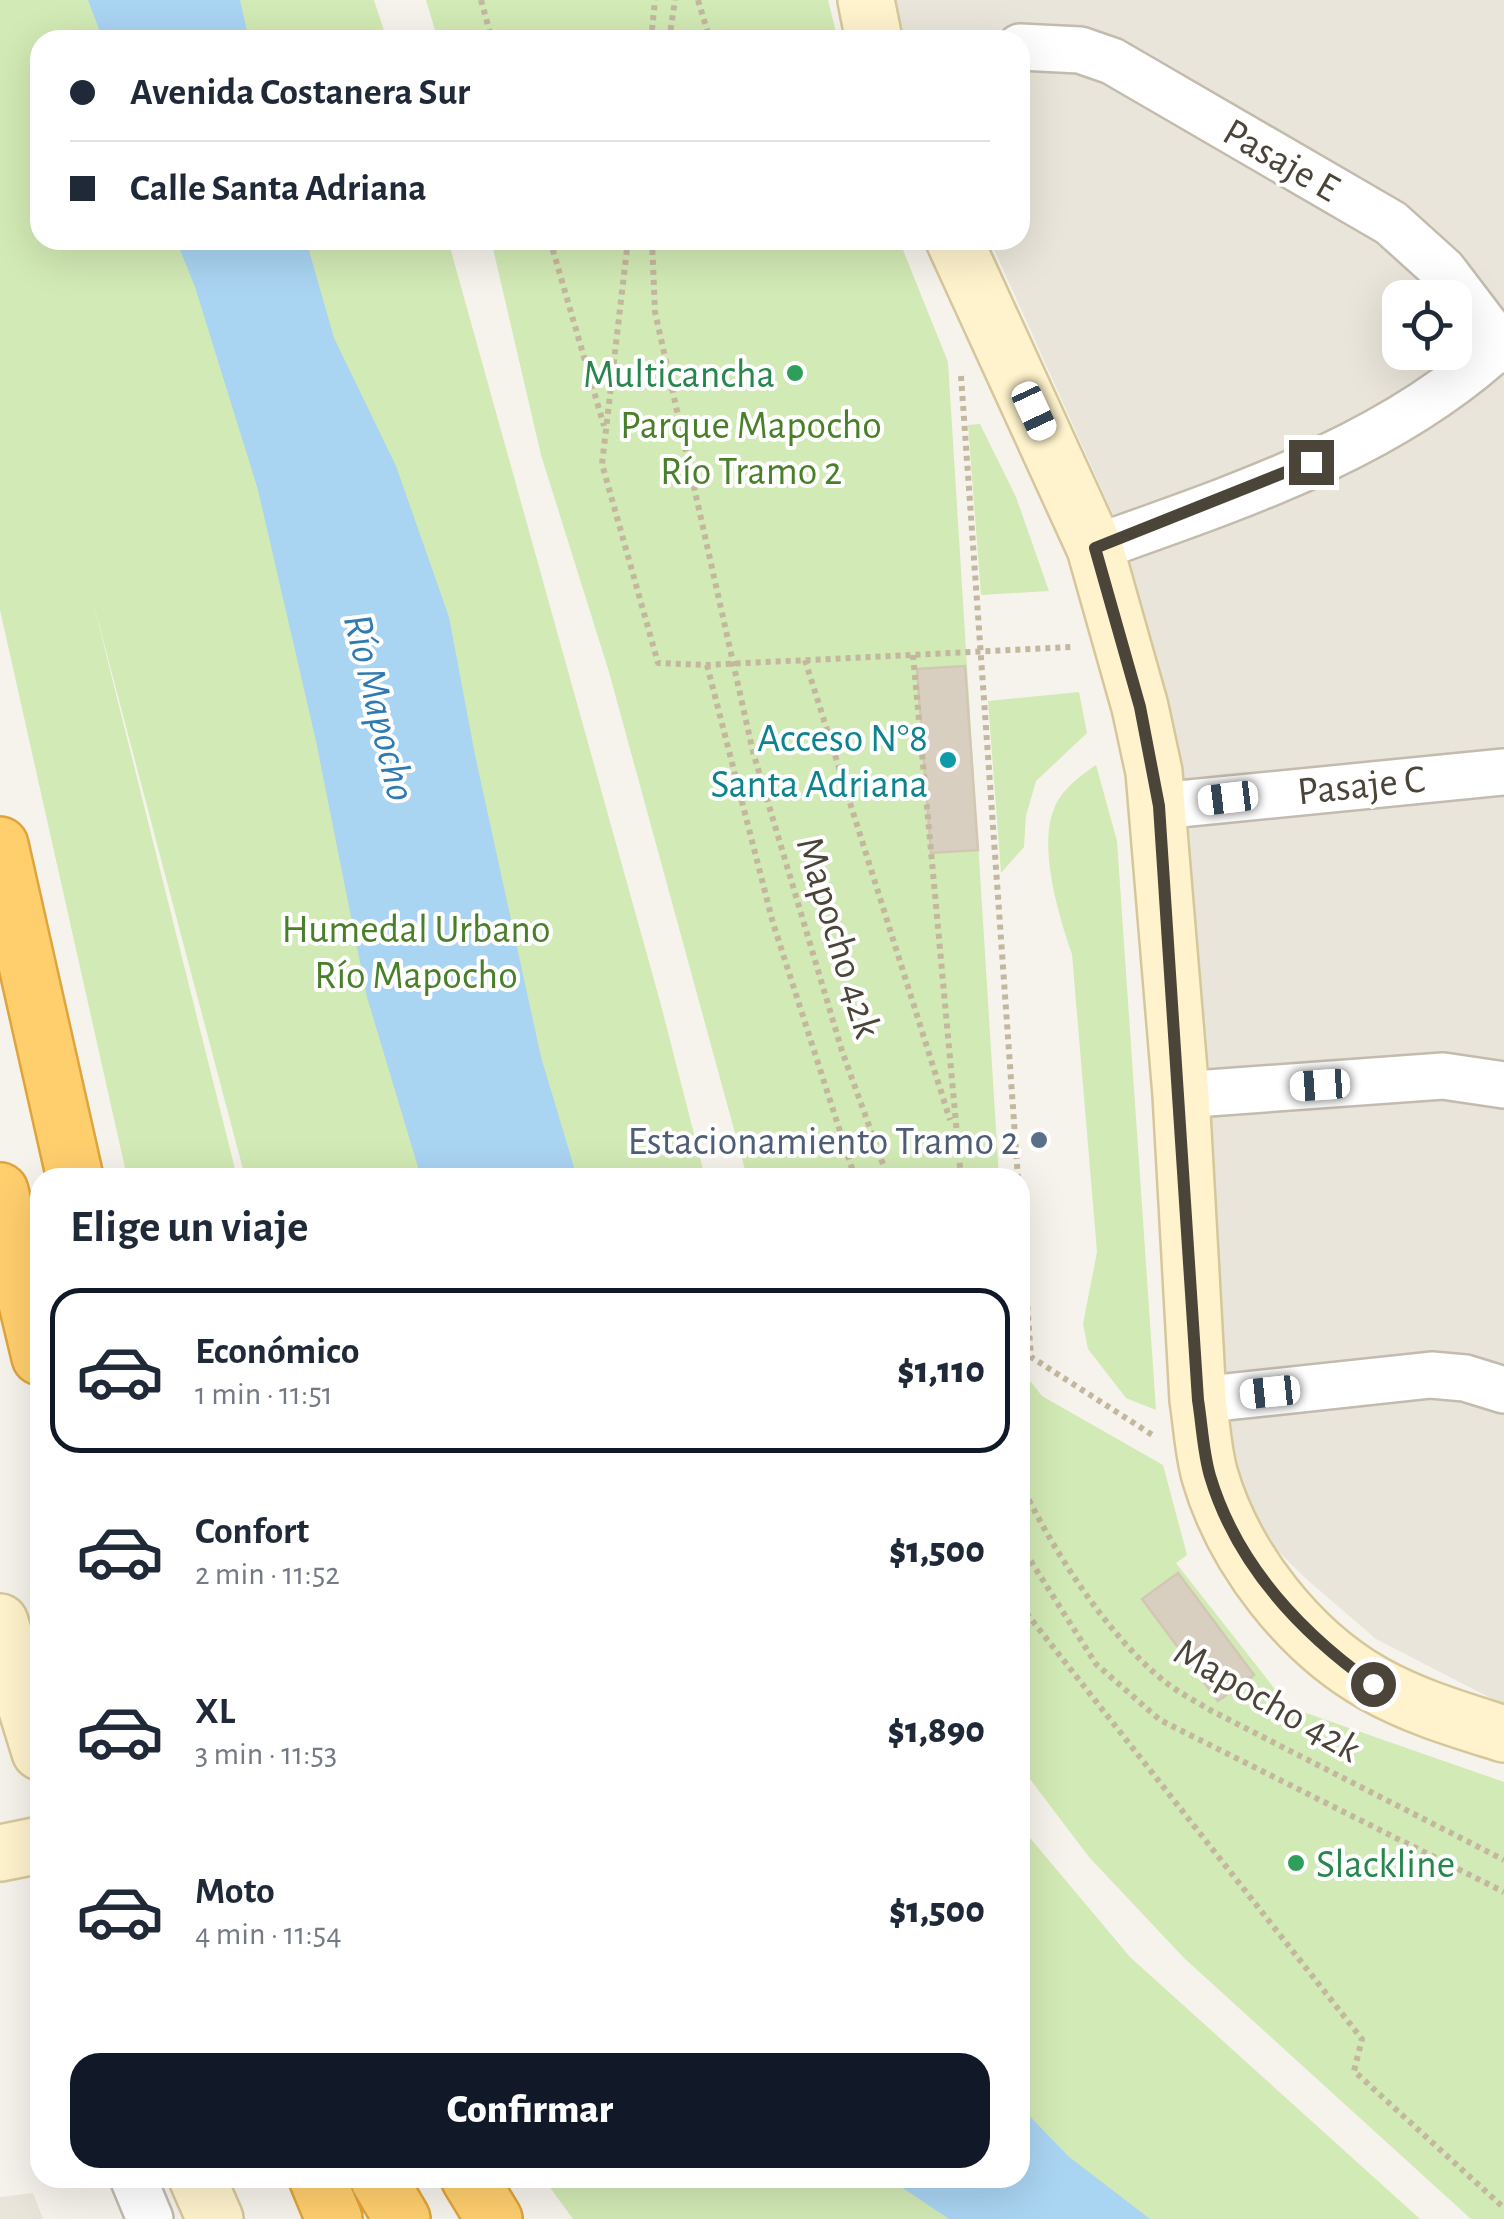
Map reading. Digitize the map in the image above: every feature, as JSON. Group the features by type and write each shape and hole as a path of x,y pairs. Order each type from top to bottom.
{"highway":[{"path":"0,844 74,1168"},
{"path":"0,1192 30,1315"},
{"path":"321,2188 334,2219"},
{"path":"384,2188 402,2219"}],"main road":[{"path":"866,0 872,30"},
{"path":"959,250 1095,548 1140,707 1159,806 1181,1095 1198,1400 1210,1474 1224,1513 1265,1583 1291,1615 1344,1663 1373,1684 1448,1716 1504,1734"},
{"path":"0,1622 30,1720"},
{"path":"0,1852 30,1846"},
{"path":"201,2188 215,2219"}],"street":[{"name":"Pasaje E","path":"1030,48 1080,50 1112,60 1392,223 1443,270 1502,346"},
{"path":"1095,548 1244,492 1361,438 1420,404 1502,346"},
{"name":"Pasaje C","path":"1159,806 1504,772"},
{"path":"1181,1095 1443,1076 1504,1085"},
{"path":"1198,1400 1431,1376 1465,1378 1504,1390"},
{"path":"137,2188 150,2219"}],"path":[{"path":"480,0 489,30"},
{"path":"652,30 655,0"},
{"path":"671,30 675,0"},
{"path":"698,0 707,30"},
{"path":"553,250 605,432"},
{"path":"627,250 602,464 658,664 734,664 1083,646"},
{"name":"Mapocho 42k","path":"652,250 655,312 753,752 836,1032 884,1168"},
{"path":"960,369 1017,1168"},
{"path":"912,656 960,1168"},
{"path":"805,660 955,1135"},
{"path":"706,665 773,923 851,1168"},
{"path":"1030,1343 1031,1357 1164,1442"},
{"name":"Mapocho 42k","path":"1030,1498 1091,1599 1131,1650 1166,1683 1210,1710 1504,1860"},
{"path":"1030,1560 1096,1664 1160,1720 1504,1892"},
{"path":"1030,1619 1362,2039 1354,2071 1504,2208"}],"shaded area":[{"path":"891,0 1504,0 1504,1705 1376,1639 1269,1542 1242,1492 1227,1437 1175,770 1121,532 994,250 1030,250 1030,30 901,30"},
{"path":"33,2193 43,2219 0,2219 0,2197"}],"green space":[{"name":"Humedal Urbano Río Mapocho","path":"0,0 374,0 384,30 30,30 30,250 451,250 703,1168 243,1168 92,598 235,1168 125,1168 0,610"},
{"path":"426,0 828,0 836,30 435,30"},
{"name":"Parque Mapocho Río Tramo 2","path":"493,250 903,250 948,362 998,1168 745,1168 609,672 541,455"},
{"path":"980,424 1016,497 1049,591 981,595 968,425"},
{"path":"1079,692 1087,733 1036,781 1026,816 1024,847 1001,873 988,701"},
{"path":"1096,765 1117,841 1156,1410 1126,1398 1088,1349 1083,1324 1097,1252 1072,954 1056,902 1048,842 1057,802"},
{"path":"1030,1381 1042,1396 1163,1465 1187,1555 1176,1563 1289,1707 1504,1782 1504,2219 1471,2219 1184,1958 1089,1857 1030,1779"},
{"path":"1030,1838 1130,1957 1420,2219 573,2219 550,2188 1030,2188"}],"water":[{"path":"88,0 240,0 247,30 99,30"},
{"name":"Río Mapocho","path":"180,250 309,250 334,338 396,466 449,617 541,1057 574,1168 418,1168 367,997 316,741 258,490"},
{"path":"1030,2116 1068,2156 1150,2219 949,2219 903,2188 1030,2188"}],"building":[{"name":"Acceso N°8 Santa Adriana","path":"965,666 978,850 931,853 917,669"},
{"path":"1178,1573 1254,1675 1218,1701 1142,1599"}],"place":[{"name":"Multicancha","path":"795,373"},
{"name":"Acceso N°8 Santa Adriana","path":"948,760"},
{"name":"Estacionamiento Tramo 2","path":"1039,1140"},
{"name":"Slackline","path":"1296,1863"}],"route":[{"path":"1311,462 1174,520 1095,548 1140,707 1159,806 1181,1095 1198,1400 1210,1474 1224,1513 1265,1583 1323,1645 1373,1684"}]}
